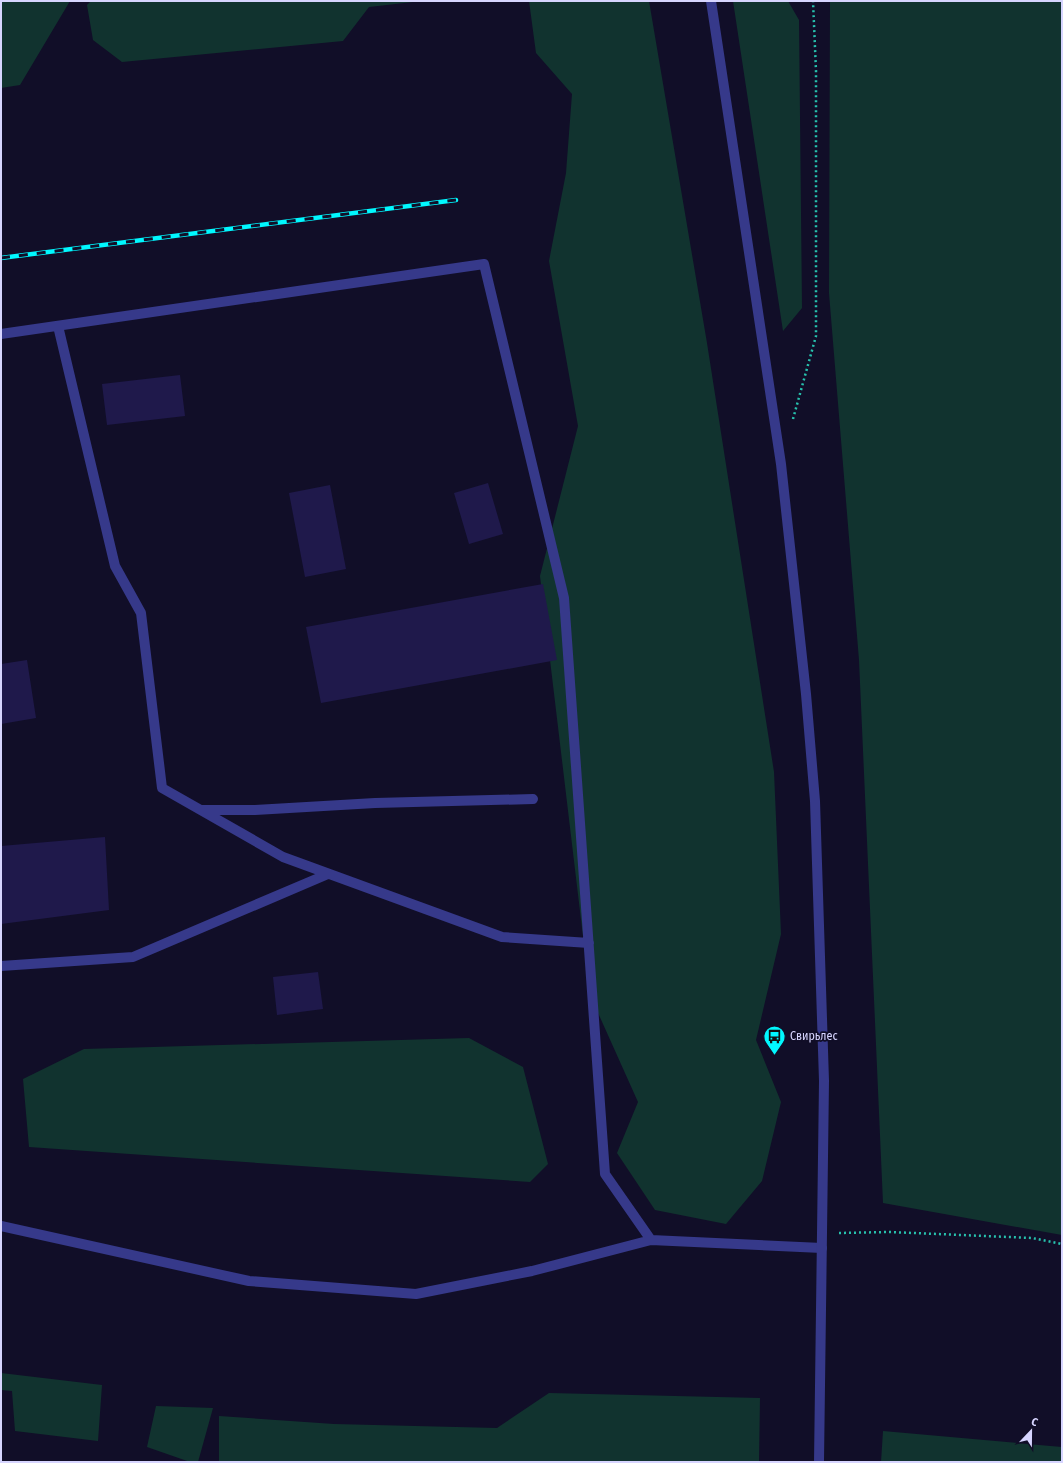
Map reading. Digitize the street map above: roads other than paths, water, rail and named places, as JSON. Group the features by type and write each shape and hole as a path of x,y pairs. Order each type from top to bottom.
{"street":[{"path":"711,1 781,464 806,694 815,801 822,968 824,1081 819,1462"},
{"path":"1,334 484,264 564,598 605,1174 651,1240"},
{"path":"58,326 115,566 141,613 162,788 283,857 502,937 589,942"},
{"path":"201,810 255,810 375,803 533,799"},
{"path":"1,966 133,957 328,874"},
{"path":"1,1226 250,1280 416,1294 532,1271 651,1240 822,1248"}],"railway":[{"path":"1,258 456,200"}],"place":[{"name":"Свирьлес","path":"774,1056"}]}
